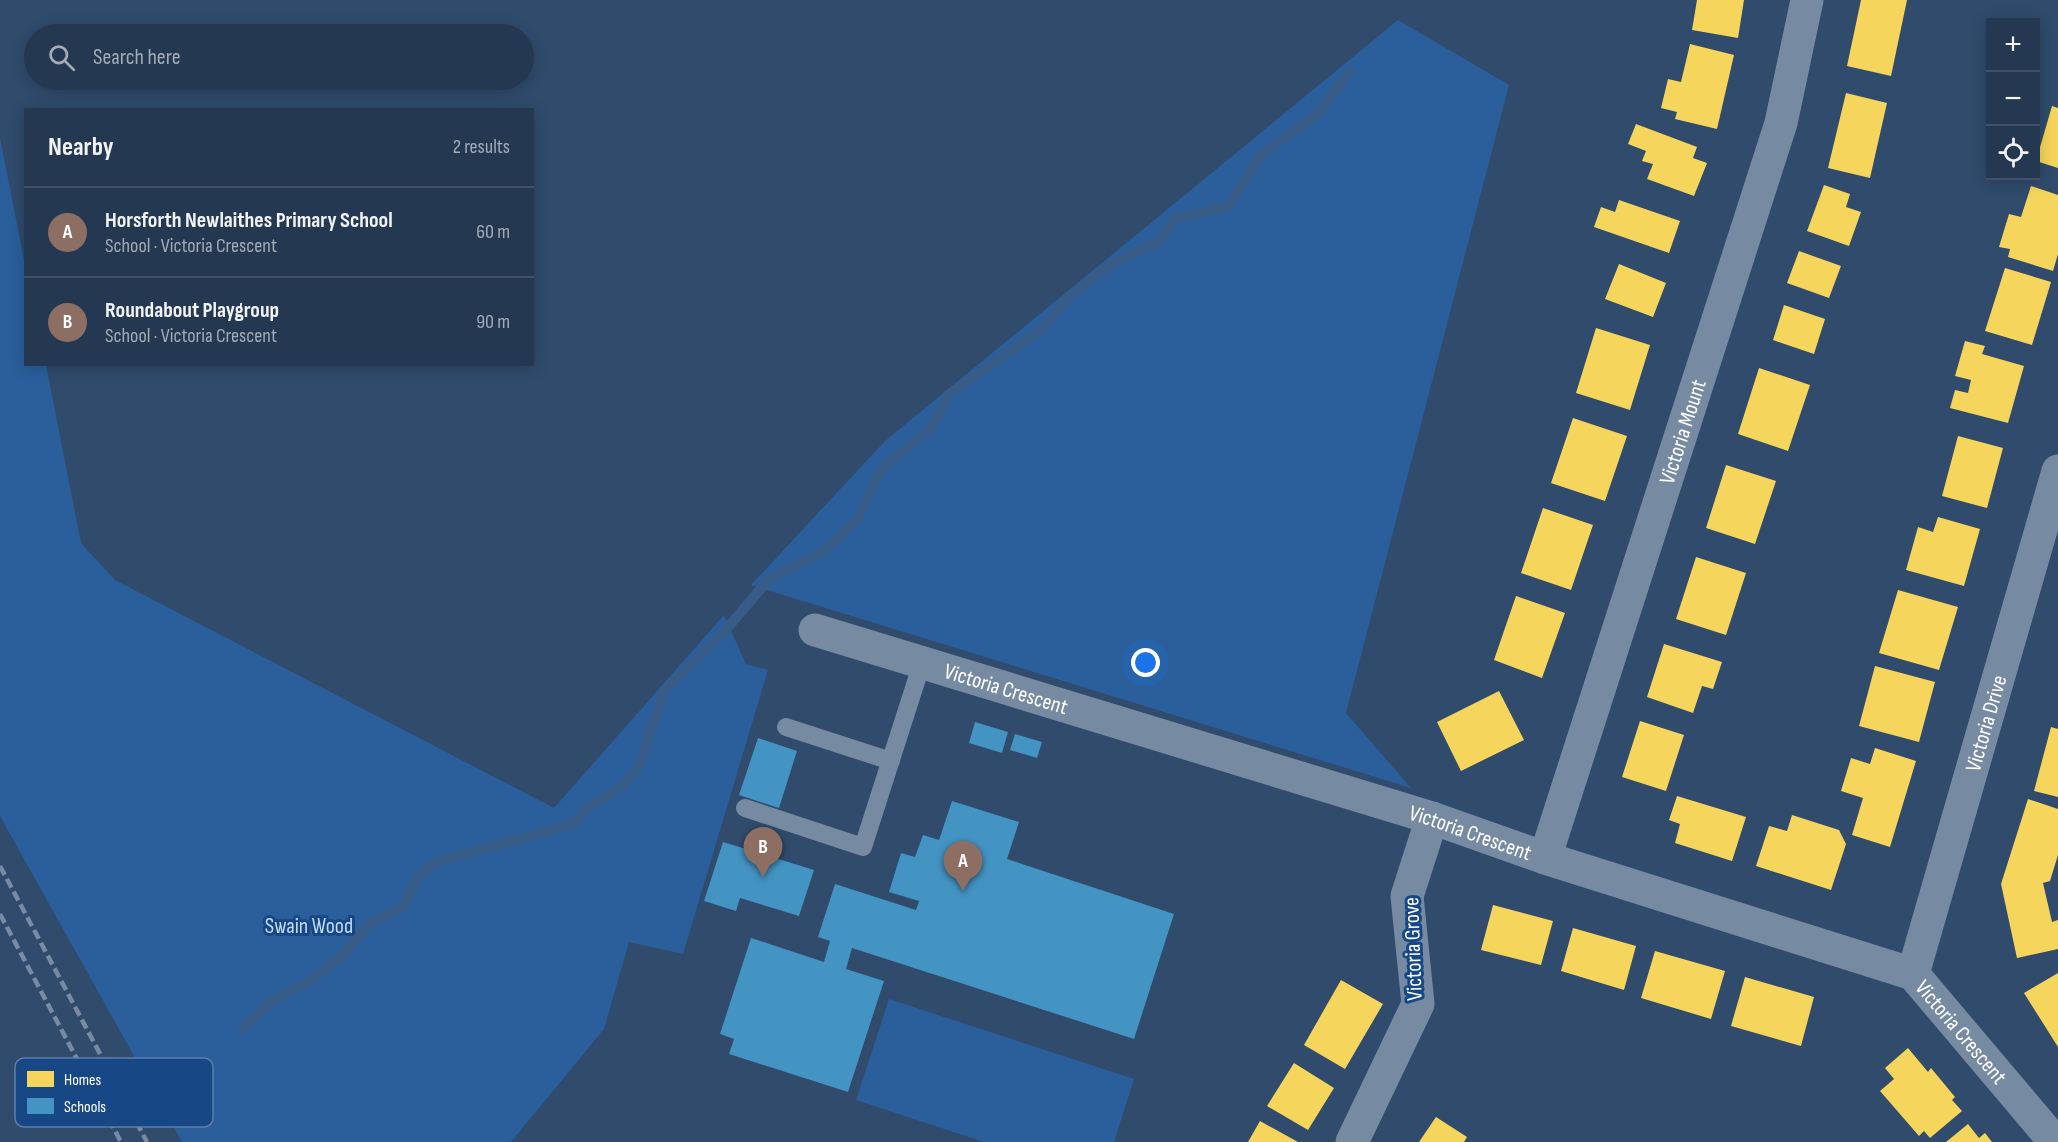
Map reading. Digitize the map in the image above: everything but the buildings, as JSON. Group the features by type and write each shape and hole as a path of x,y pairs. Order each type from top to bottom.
{"street":[{"name":"Victoria Mount","path":"1545,858 1781,123 1807,0"},
{"name":"Victoria Drive","path":"1913,974 2058,471"},
{"name":"Victoria Crescent","path":"815,630 1432,818 1545,858 1913,974 2055,1142"},
{"name":"Victoria Grove","path":"1352,1142 1418,1004 1407,896 1432,818"}],"lane":[{"path":"745,808 863,847 922,663"},
{"path":"786,727 891,761"}],"green space":[{"path":"1398,20 1509,85 1346,713 1411,788 751,585 885,441"},
{"name":"Swain Wood","path":"0,138 24,260 24,366 46,366 81,543 115,580 554,808 724,615 746,664 768,670 683,954 629,942 604,1029 511,1142 182,1142 174,1127 213,1127 213,1058 135,1058 0,816"},
{"path":"889,999 1134,1079 1114,1142 984,1142 856,1100"}],"waterway":[{"path":"243,1029 269,1003 310,981 343,955 368,925 403,907 418,876 434,863 573,824 587,808 623,786 639,766 664,691 724,632 770,578 824,551 858,518 881,469 932,427 948,395 1043,328 1066,299 1113,263 1159,242 1176,218 1228,207 1260,156 1318,113 1350,71"}],"railway":[{"path":"0,866 102,1058"},
{"path":"0,914 76,1058"},
{"path":"113,1127 121,1142"},
{"path":"139,1127 147,1142"}],"place":[{"name":"Roundabout Playgroup","path":"763,877"},
{"name":"Horsforth Newlaithes Primary School","path":"963,891"}]}
